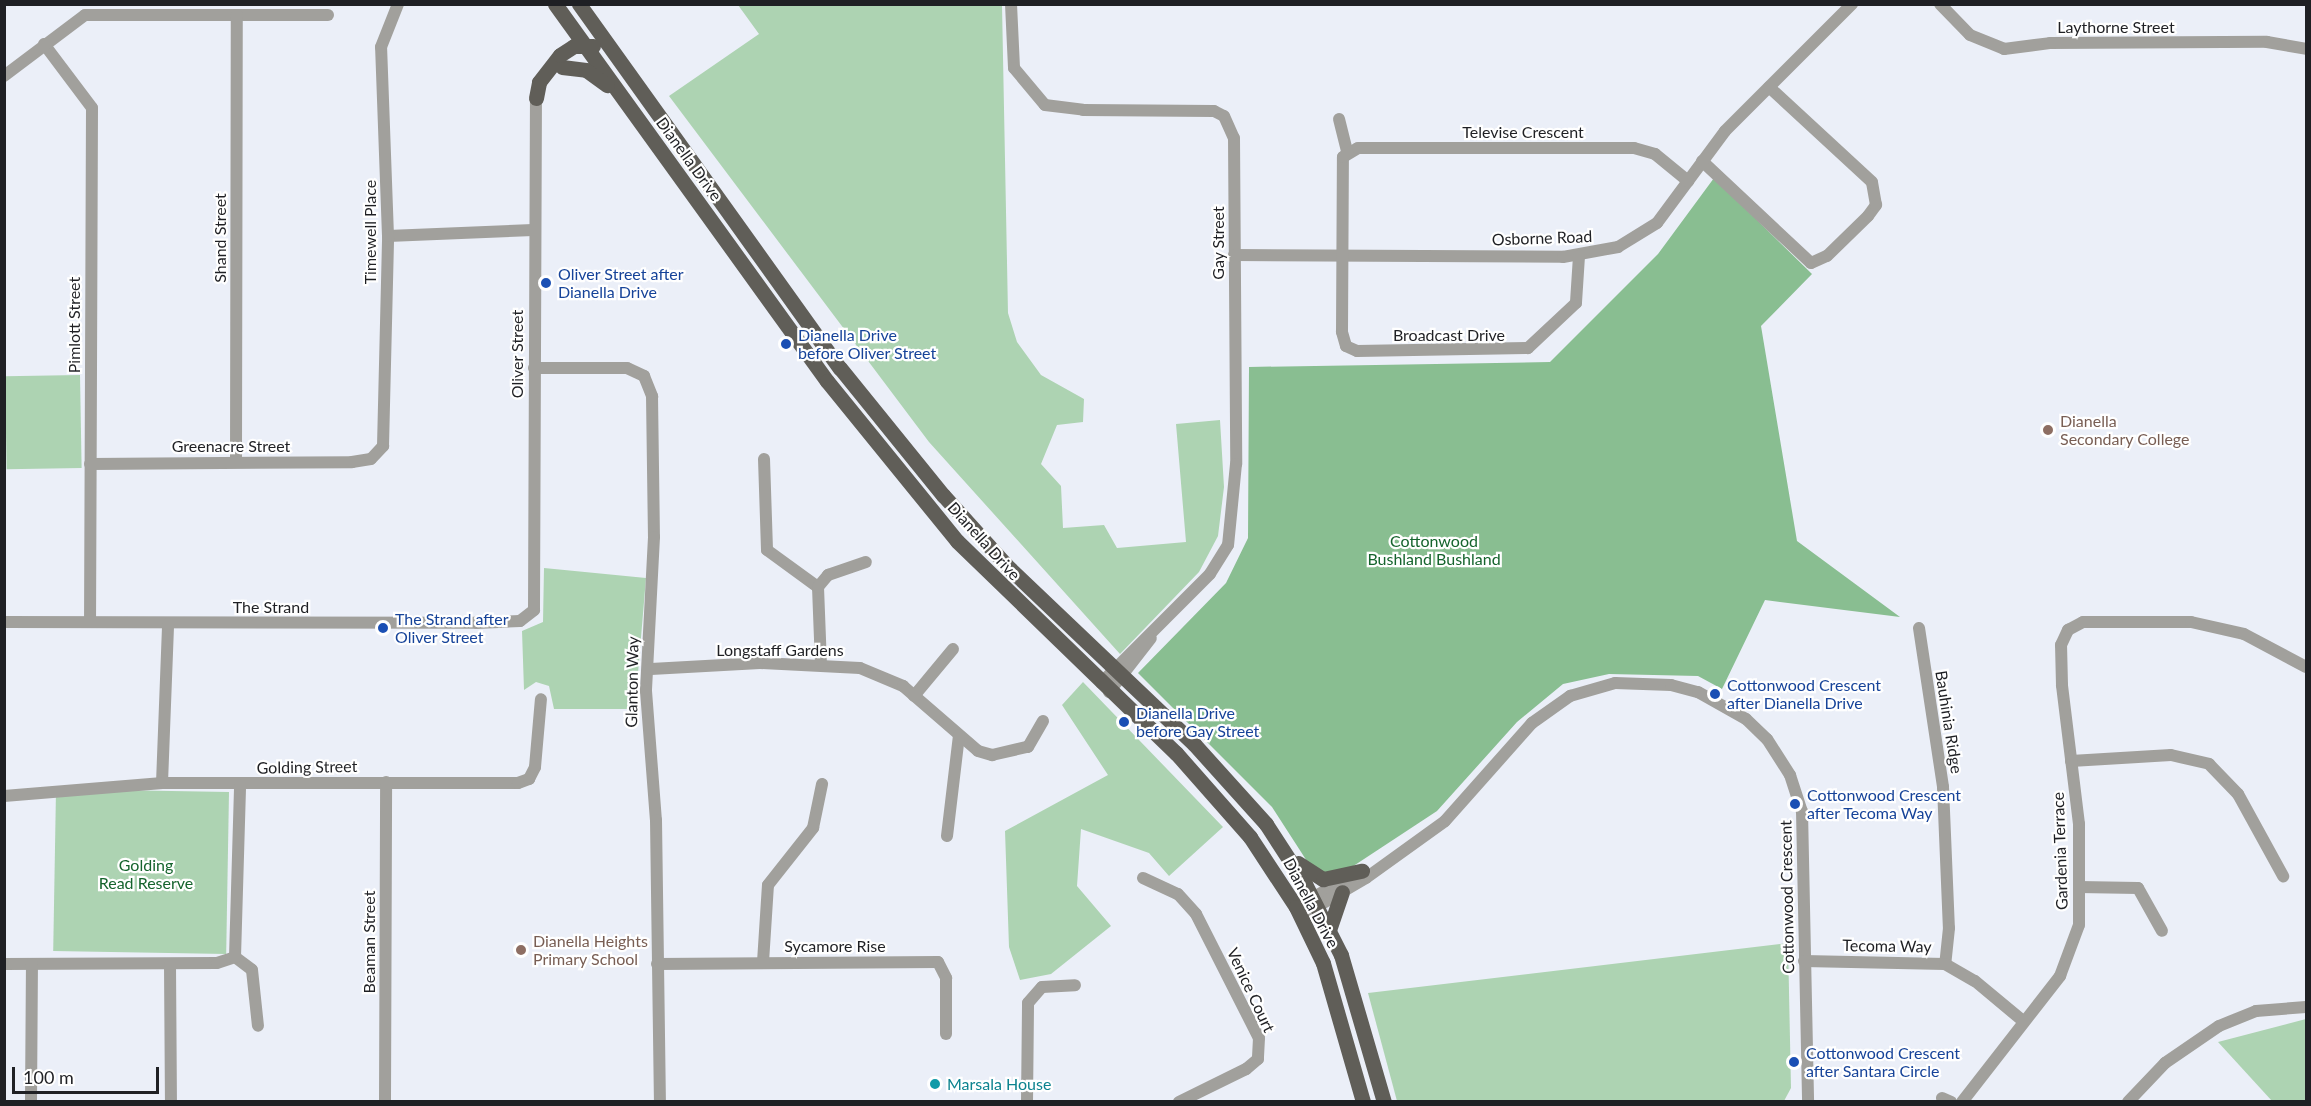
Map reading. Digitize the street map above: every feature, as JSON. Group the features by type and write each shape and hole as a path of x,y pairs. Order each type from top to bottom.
{"main road":[{"name":"Dianella Drive","path":"555,4 827,381 926,503 993,579 1230,811 1298,911 1345,1027 1364,1101"},
{"name":"Dianella Drive","path":"580,6 840,368 943,495 1006,565 1120,672 1241,794 1287,853 1329,930 1366,1030 1384,1101"},
{"path":"580,6 586,46"},
{"path":"536,98 556,65 567,21"},
{"path":"556,65 586,46 600,48 623,66"},
{"path":"556,65 590,72 622,97"},
{"path":"1287,853 1323,879 1362,871"},
{"path":"1329,930 1342,892"}],"street":[{"name":"Timewell Place","path":"371,459 383,446 388,236 381,47 399,4"},
{"name":"Gay Street","path":"1011,4 1014,68 1046,105 1083,111 1214,111 1224,116 1234,138 1236,464 1228,545 1210,574 1105,687"},
{"name":"Osborne Road","path":"1234,255 1579,256 1648,232 1702,161 1769,87 1852,4"},
{"name":"Laythorne Street","path":"1940,4 1970,35 2004,49 2050,43 2267,42 2307,49"},
{"path":"4,76 85,15 237,15 277,9 328,15"},
{"name":"Shand Street","path":"236,462 237,15"},
{"name":"Pimlott Street","path":"44,44 92,108 90,622"},
{"path":"1702,161 1811,263 1827,256 1868,216 1876,205 1872,183 1769,87"},
{"name":"Oliver Street","path":"534,610 533,230 536,98"},
{"path":"1339,119 1347,151 1342,164 1341,256"},
{"name":"Televise Crescent","path":"1347,151 1634,148 1655,154 1688,181"},
{"path":"388,236 533,230"},
{"name":"Broadcast Drive","path":"1341,256 1341,333 1346,346 1358,351 1528,348 1576,303 1579,256"},
{"name":"Glanton Way","path":"534,368 627,368 644,376 652,396 651,669 648,748 656,820 660,1101"},
{"name":"Greenacre Street","path":"90,464 371,459"},
{"path":"764,459 767,550 818,586"},
{"path":"821,664 818,586 828,575 866,562"},
{"name":"The Strand","path":"4,622 477,623 520,621 534,610"},
{"name":"Gardenia Terrace","path":"1962,1101 2070,955 2079,925 2079,886 2071,761 2062,685 2061,645 2068,630 2084,622 2191,622 2244,634 2306,666"},
{"path":"162,783 168,624"},
{"name":"Bauhinia Ridge","path":"1919,628 1943,788 1949,928 1945,964"},
{"path":"914,696 953,649"},
{"name":"Longstaff Gardens","path":"651,669 821,664 860,668 914,696 978,751 1010,755 1028,747 1043,721"},
{"name":"Cottonwood Crescent","path":"1315,902 1342,892 1464,804 1514,743 1551,708 1592,687 1671,685 1719,701 1746,719 1790,775 1802,811 1806,854 1804,961 1808,1101"},
{"name":"Golding Street","path":"4,796 162,783 240,784 529,779 542,699"},
{"path":"947,836 959,736"},
{"path":"2071,761 2171,754 2209,764 2238,794 2283,876"},
{"name":"Beaman Street","path":"385,1101 386,782"},
{"path":"235,957 240,784"},
{"path":"763,962 768,885 813,828 822,784"},
{"name":"Cottonwood Crescent","path":"1298,911 1362,871 1381,864"},
{"name":"Venice Court","path":"1143,878 1178,894 1196,914 1259,1038 1258,1059 1246,1069 1179,1101"},
{"path":"2079,886 2138,888 2162,931"},
{"path":"4,964 170,965 217,963 235,957"},
{"path":"235,957 252,970 258,1026"},
{"name":"Tecoma Way","path":"1804,961 1945,964 1975,981 2023,1021"},
{"name":"Sycamore Rise","path":"657,964 938,962 946,978 946,1034"},
{"path":"31,1101 33,964"},
{"path":"170,965 171,1101"},
{"path":"1027,1101 1028,1003 1042,987 1075,985"},
{"path":"2128,1101 2165,1063 2218,1026 2256,1011 2307,1007"}],"green space":[{"path":"738,5 1002,5 1008,313 1017,342 1041,375 1084,399 1083,422 1057,425 1041,464 1061,486 1063,528 1104,525 1117,548 1186,542 1176,424 1220,420 1224,487 1218,536 1199,572 1120,654 929,442 669,96 759,34"},
{"name":"Cottonwood Bushland Bushland","path":"1714,178 1812,274 1761,326 1797,541 1900,617 1765,600 1722,689 1698,676 1609,674 1563,684 1517,722 1437,811 1323,886 1272,807 1138,673 1226,583 1248,538 1249,367 1550,362 1658,254"},
{"path":"80,375 82,468 7,469 5,376"},
{"path":"544,568 646,578 635,709 554,709 549,686 536,682 524,690 522,631 543,622"},
{"path":"1083,682 1223,827 1169,876 1149,853 1081,829 1077,886 1111,926 1051,974 1020,980 1009,947 1005,831 1108,775 1062,705"},
{"name":"Golding Read Reserve","path":"56,789 229,792 226,954 53,951"},
{"path":"1788,943 1791,1088 1784,1101 1397,1101 1368,993"},
{"path":"2306,1019 2306,1101 2272,1101 2218,1042"}],"place":[{"name":"Oliver Street after Dianella Drive","path":"546,283"},
{"name":"Dianella Drive before Oliver Street","path":"786,344"},
{"name":"Dianella Secondary College","path":"2048,430"},
{"name":"The Strand after Oliver Street","path":"383,628"},
{"name":"Cottonwood Crescent after Dianella Drive","path":"1715,694"},
{"name":"Dianella Drive before Gay Street","path":"1124,722"},
{"name":"Cottonwood Crescent after Tecoma Way","path":"1795,804"},
{"name":"Dianella Heights Primary School","path":"521,950"},
{"name":"Cottonwood Crescent after Santara Circle","path":"1794,1062"},
{"name":"Marsala House","path":"935,1084"}]}
